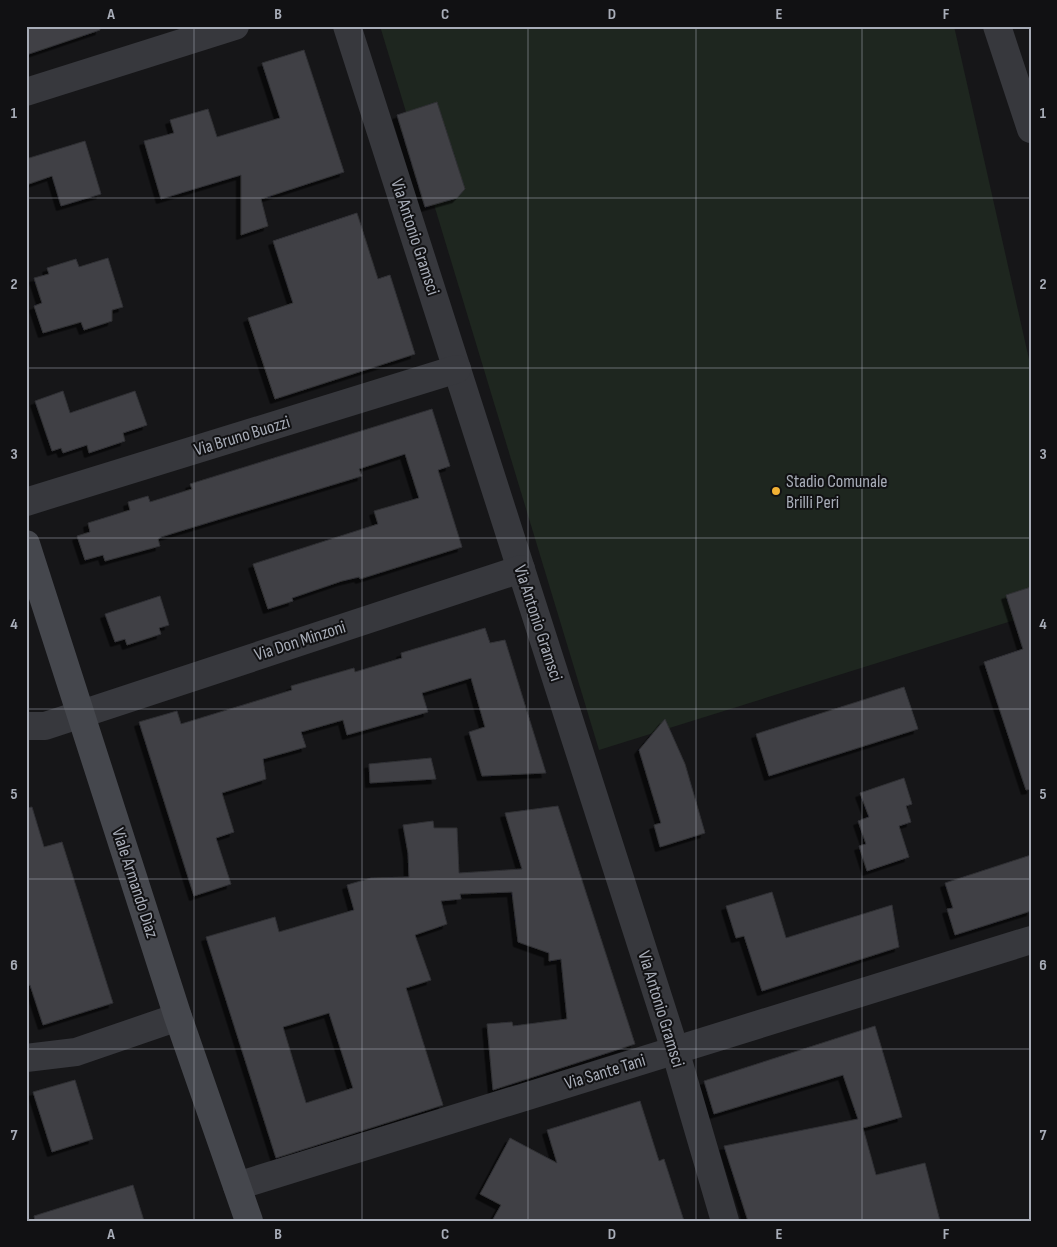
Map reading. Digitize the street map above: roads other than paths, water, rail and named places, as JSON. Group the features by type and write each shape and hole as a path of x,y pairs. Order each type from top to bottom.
{"street":[{"path":"26,92 234,26"},
{"name":"Via Antonio Gramsci","path":"347,26 675,1050 725,1221"},
{"path":"997,26 1031,129"},
{"name":"Via Bruno Buozzi","path":"26,502 457,369"},
{"name":"Viale Armando Diaz","path":"26,544 79,714 115,818 178,1017 237,1186 244,1220"},
{"name":"Via Don Minzoni","path":"26,726 45,726 521,569"},
{"name":"Via Sante Tani","path":"237,1186 1031,940"},
{"path":"26,1058 76,1052 178,1017"}],"place":[{"name":"Stadio Comunale Brilli Peri","path":"776,491"}]}
